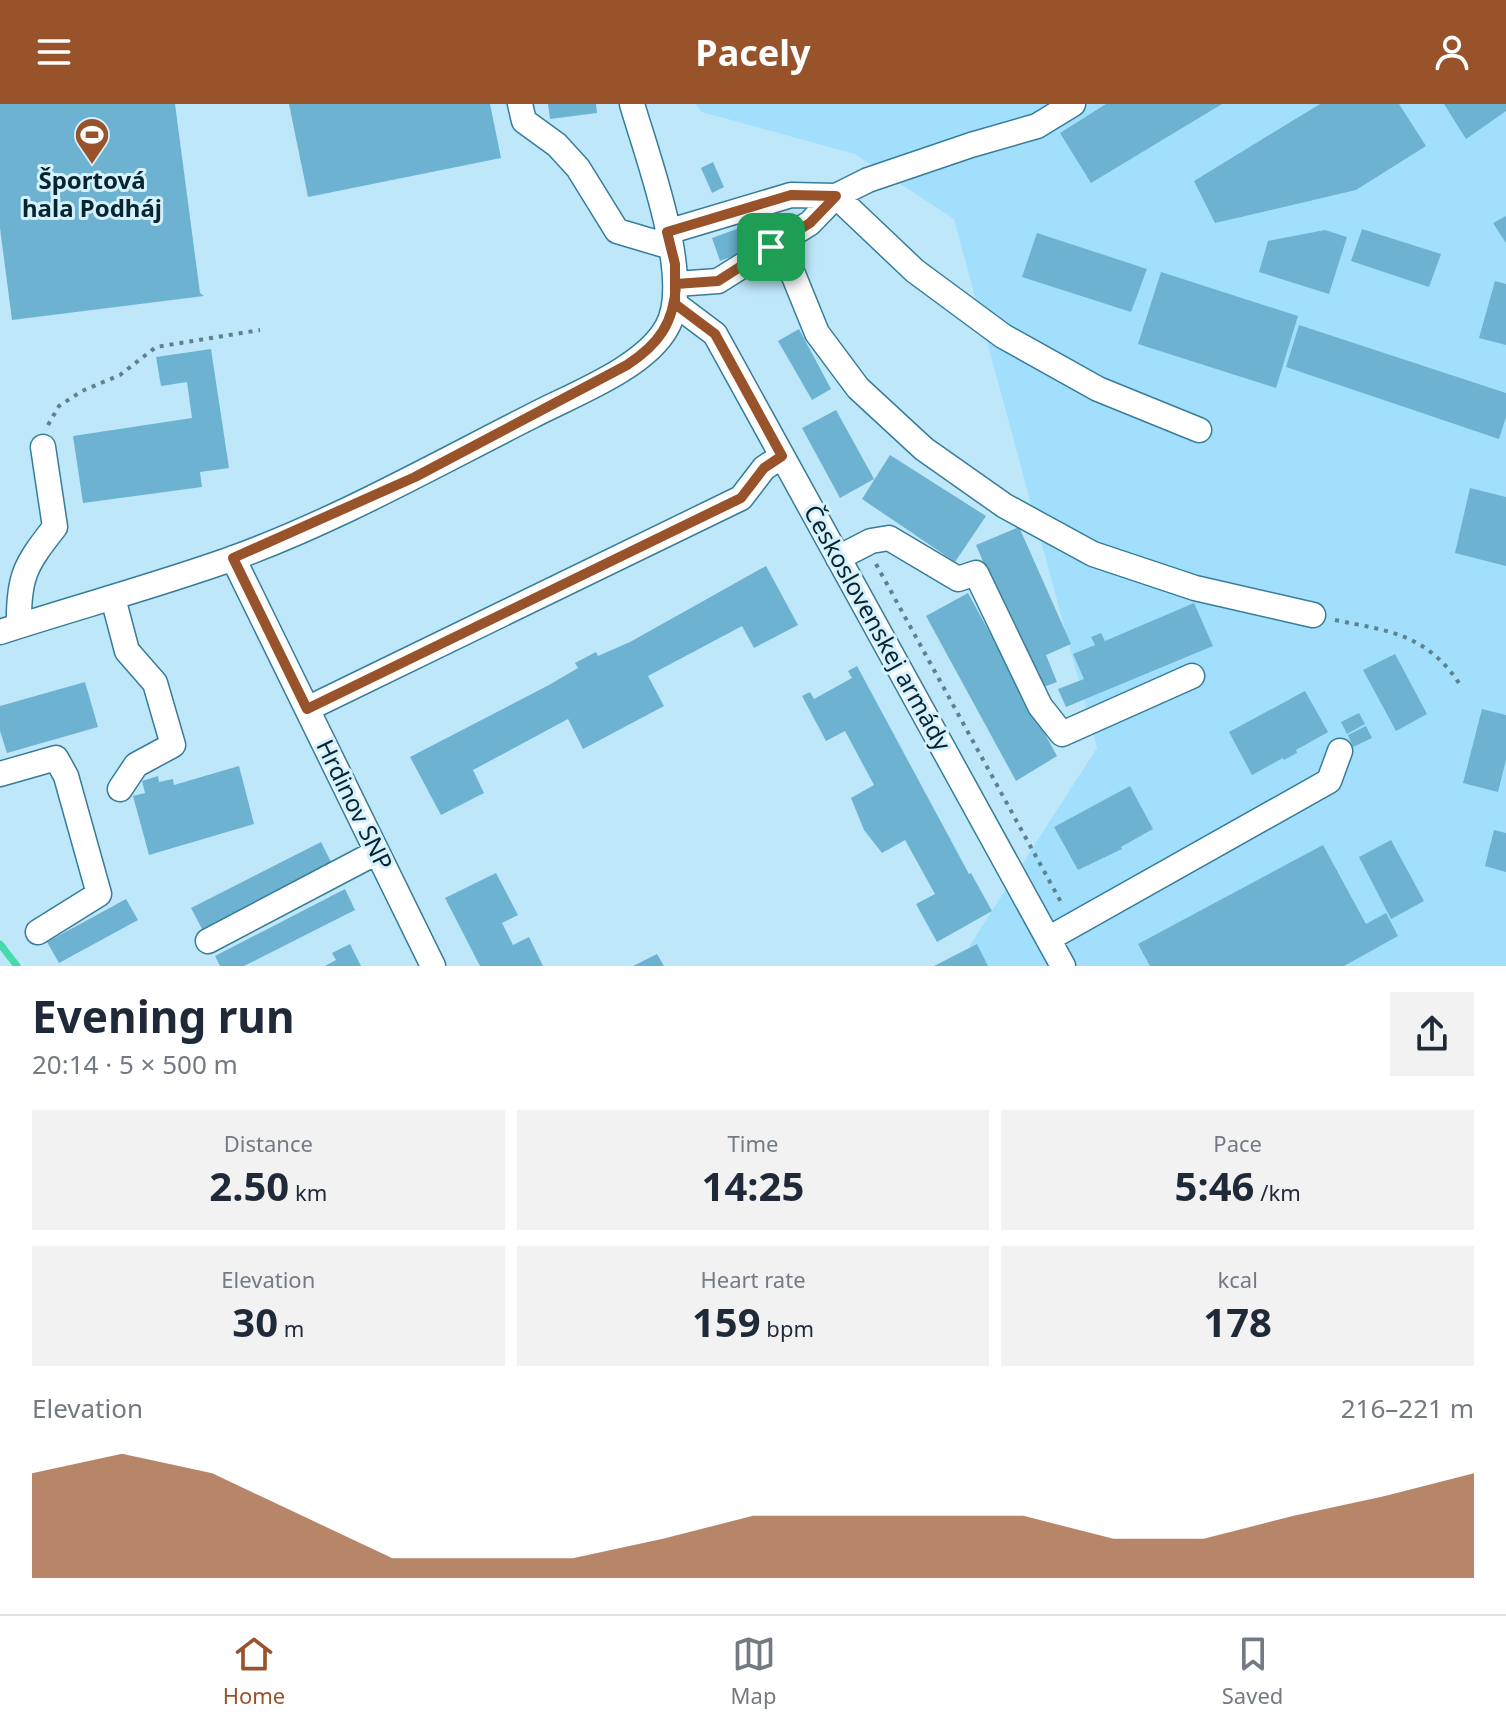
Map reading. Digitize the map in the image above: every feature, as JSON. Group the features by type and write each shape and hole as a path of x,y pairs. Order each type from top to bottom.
{"street":[{"path":"520,104 524,121 557,145 578,168 617,231 638,240 669,240 791,195 836,196 915,271 1003,336 1098,389 1199,430"},
{"path":"10,629 233,558 415,477 627,365 658,340 668,326 676,294 669,240 632,104"},
{"path":"676,294 718,281 810,223 836,196 868,180 1037,126 1073,104"},
{"path":"780,242 817,333 858,388 924,449 1005,506 1093,554 1195,588 1313,615"},
{"name":"Československej armády","path":"676,294 715,334 1063,966"},
{"path":"10,629 27,562 55,527 43,447"},
{"path":"307,709 741,498 764,468 782,456"},
{"path":"838,558 871,541 889,538 958,579 976,573 1040,706 1062,734 1192,676"},
{"name":"Hrdinov SNP","path":"233,558 433,966"},
{"path":"113,598 127,651 155,683 173,745 136,765 120,789"},
{"path":"1048,939 1329,781 1340,751"},
{"path":"0,774 56,758 66,776 99,894 38,932"},
{"path":"208,941 377,852"}],"path":[{"path":"43,447 47,427 59,406 82,391 120,375 156,347 260,330"},
{"path":"872,559 1073,924"},
{"path":"1313,615 1413,640 1445,662 1459,683"}],"shaded area":[{"path":"696,104 1506,104 1506,966 979,966 970,945 1097,748 954,219 855,154 702,112"}],"building":[{"name":"Športová hala Podháj","path":"0,104 175,104 200,293 204,296 12,320 0,228"},
{"path":"289,104 490,104 501,158 308,197"},
{"path":"548,104 596,104 597,113 550,119"},
{"path":"1106,104 1222,104 1091,183 1060,133"},
{"path":"1320,104 1399,104 1426,146 1356,190 1215,223 1194,181"},
{"path":"1444,104 1506,104 1506,111 1466,139"},
{"path":"713,162 724,187 712,193 701,168"},
{"path":"1506,216 1506,243 1493,223"},
{"path":"745,226 754,248 720,261 712,238"},
{"path":"1362,229 1441,254 1429,287 1351,261"},
{"path":"1325,230 1347,237 1329,294 1259,272 1268,241"},
{"path":"1037,233 1147,269 1131,312 1022,277"},
{"path":"1161,272 1298,316 1276,388 1138,344"},
{"path":"1495,281 1506,284 1506,345 1479,338"},
{"path":"1299,325 1506,393 1506,417 1499,439 1286,367"},
{"path":"799,329 831,389 812,400 778,341"},
{"path":"211,349 229,468 200,472 202,487 83,503 73,436 192,418 187,382 161,386 156,357"},
{"path":"836,410 874,479 840,498 802,428"},
{"path":"890,455 986,516 955,562 862,499"},
{"path":"1470,488 1506,497 1506,566 1455,553"},
{"path":"1019,527 1071,644 1046,655 1057,682 1038,689 976,545"},
{"path":"766,566 798,625 754,648 742,626 648,676 664,706 583,749 568,719 473,770 484,793 441,815 410,757 549,685 578,668 575,663 596,652 598,656 630,642"},
{"path":"968,593 1057,756 1016,781 926,616"},
{"path":"1194,603 1213,646 1066,707 1058,689 1084,679 1073,654 1095,645 1091,637 1101,633 1105,641"},
{"path":"1395,654 1427,714 1396,731 1363,670"},
{"path":"857,666 992,911 937,942 916,904 935,894 905,840 882,853 864,830 851,798 874,785 845,731 826,741 802,696 810,692 814,699 852,678 848,671"},
{"path":"85,682 98,727 7,753 0,731 0,706"},
{"path":"1305,691 1328,732 1296,750 1297,753 1252,775 1229,732"},
{"path":"1482,709 1506,715 1506,760 1498,792 1463,783"},
{"path":"1359,713 1365,724 1347,734 1341,722"},
{"path":"1366,726 1372,738 1353,747 1348,735"},
{"path":"239,766 254,824 149,855 133,796 145,793 142,781 158,776 159,782 173,779 174,785"},
{"path":"1130,786 1153,829 1122,849 1078,870 1054,827"},
{"path":"1494,830 1506,833 1506,872 1485,866"},
{"path":"1391,840 1424,901 1391,919 1359,857"},
{"path":"321,842 331,862 202,929 191,908"},
{"path":"1323,845 1366,924 1386,913 1398,936 1344,966 1150,966 1138,944"},
{"path":"496,873 518,915 502,923 513,945 529,937 543,966 480,966 445,898"},
{"path":"345,889 355,910 244,966 220,966 215,956"},
{"path":"126,899 138,920 59,963 47,942"},
{"path":"350,944 361,966 325,966 336,960 332,953"},
{"path":"977,944 988,966 934,966"},
{"path":"657,954 664,966 633,966"}],"waterway":[{"path":"0,944 17,966"}],"place":[{"name":"Športová hala Podháj","path":"92,166"}],"route":[{"path":"771,247 718,281 676,284 675,304 668,326 658,340 643,354 603,379 415,477 233,558 307,709 741,498 764,468 782,456 715,334 675,304 675,264 667,232 791,195 836,196 810,223 771,247"}]}
